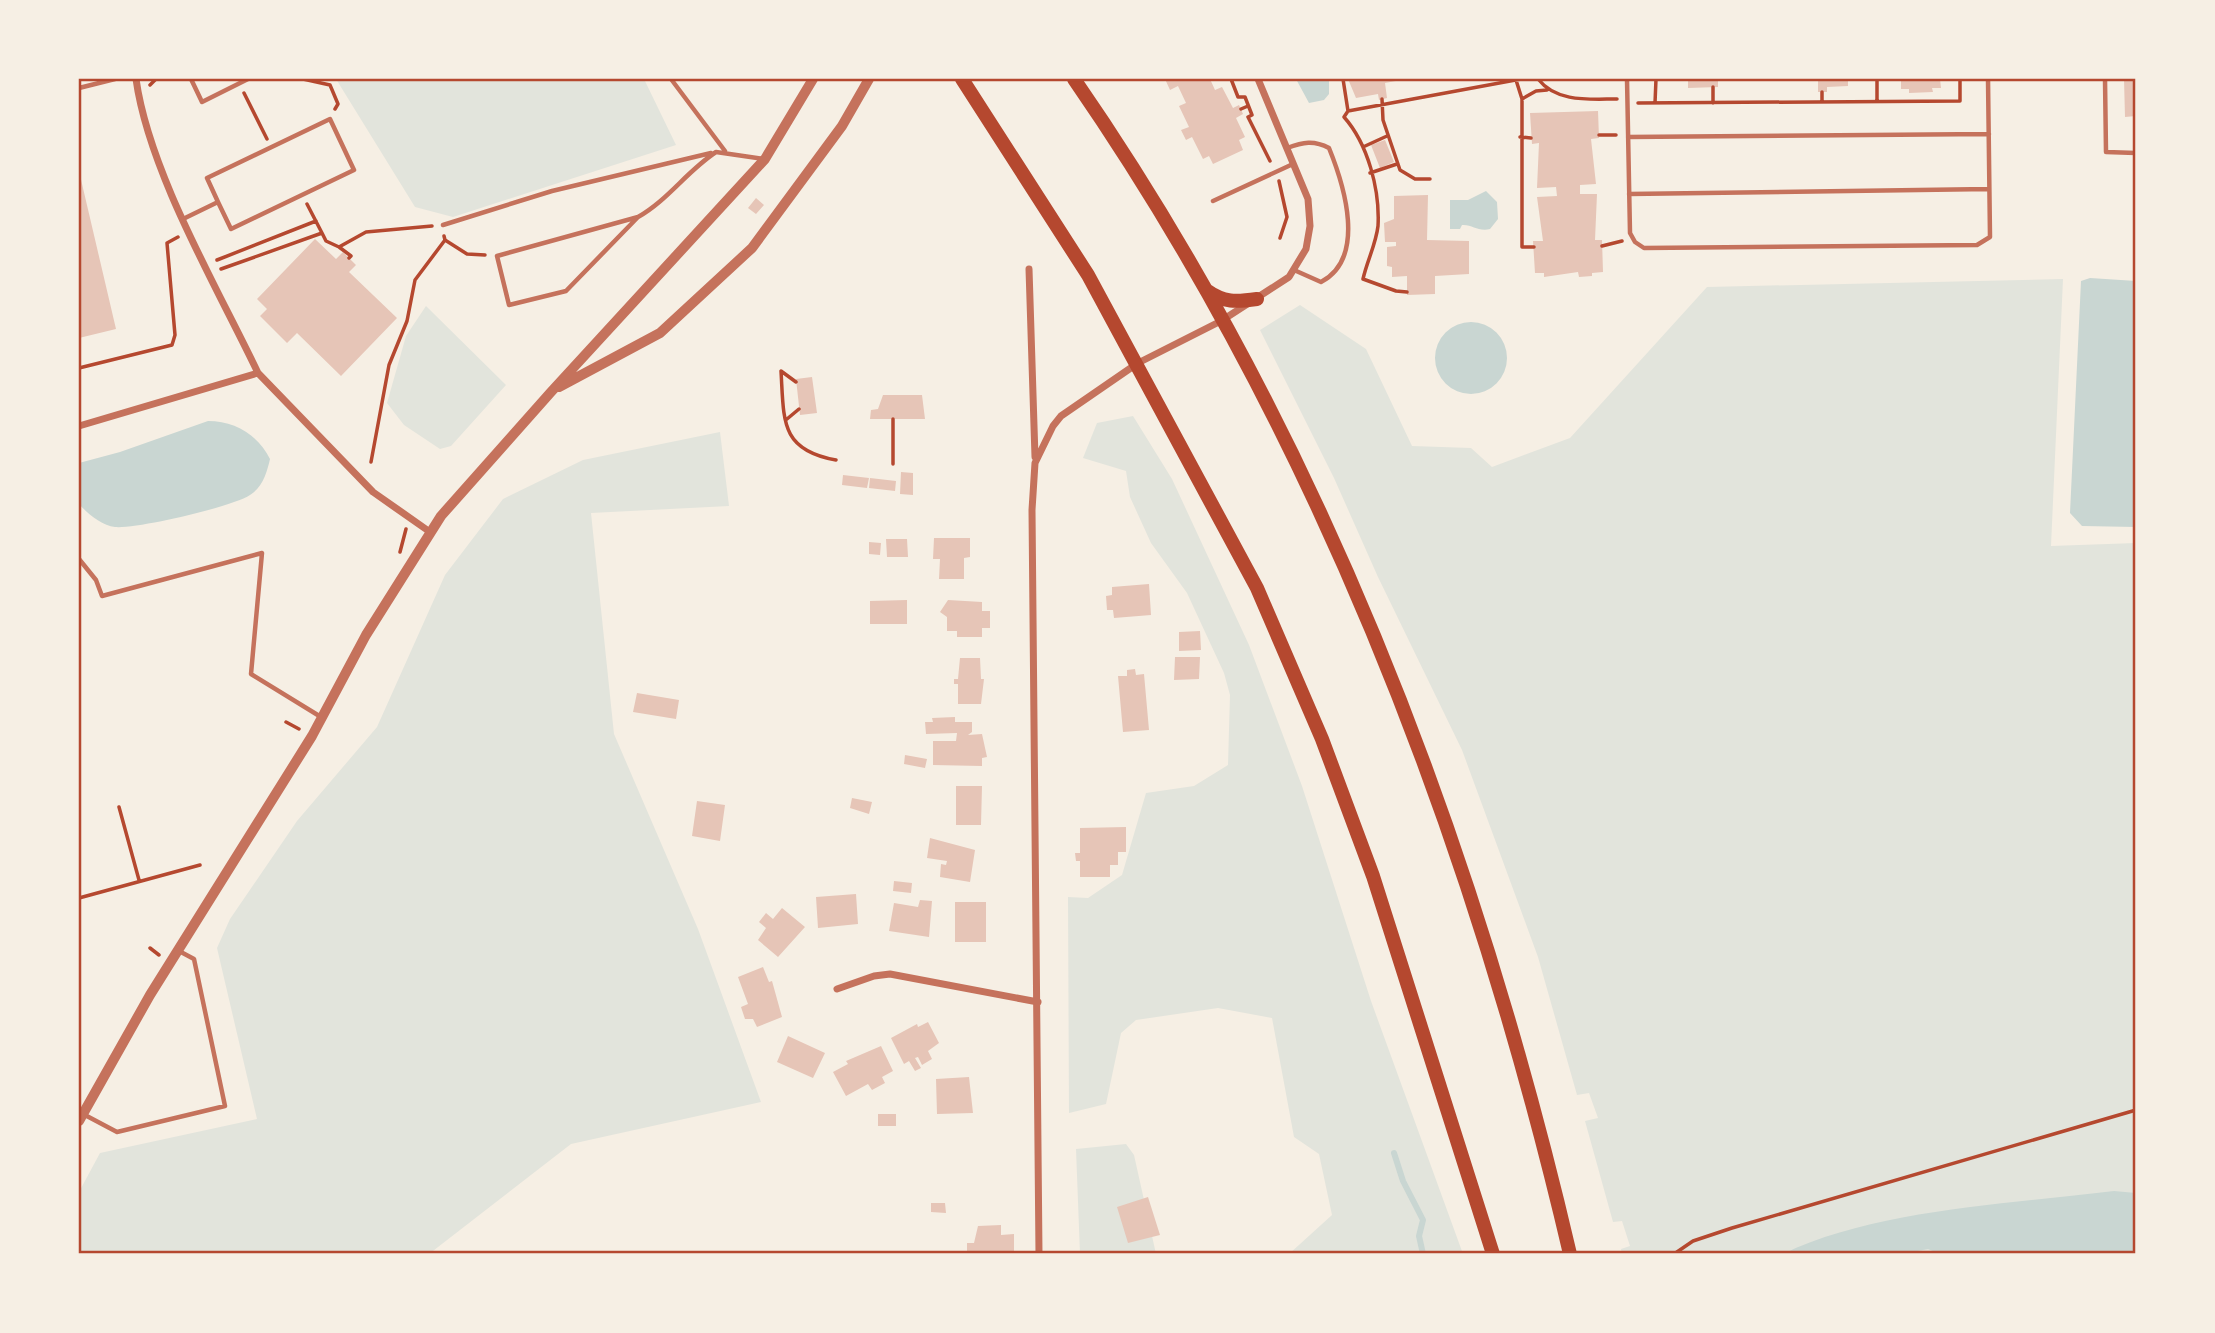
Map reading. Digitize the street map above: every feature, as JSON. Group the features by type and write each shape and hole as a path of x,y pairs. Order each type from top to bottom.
{"main road":[{"path":"962,79 1088,275 1258,587 1322,739 1373,876 1430,1046 1493,1254"},
{"path":"1074,79 1203,288 1285,438 1405,711 1435,789 1495,972 1570,1254"},
{"path":"1203,288 1221,300 1236,302 1258,299"}],"street":[{"path":"135,79 152,143 183,219 258,373 373,492 430,531"},
{"path":"81,1117 110,1062 322,718 366,635 430,531 551,392 765,159 813,79"},
{"path":"551,392 660,333 752,248 842,126 869,79"},
{"path":"1035,463 1048,434 1061,416 1138,363 1222,321 1258,299 1289,277 1306,249 1310,226 1308,200 1258,79"},
{"path":"1030,269 1035,463 1032,510 1039,1254"},
{"path":"79,426 258,373"},
{"path":"837,989 867,978 890,974 1038,1002"}],"lane":[{"path":"79,88 115,79"},
{"path":"191,79 202,102 248,79"},
{"path":"671,79 726,152"},
{"path":"1627,79 1630,233 1635,242 1644,248 1978,245 1990,237 1988,79"},
{"path":"2105,79 2106,152 2136,153"},
{"path":"330,119 355,170 302,194 231,229 207,178 330,119"},
{"path":"1628,137 1989,134"},
{"path":"1287,148 1318,141 1329,148 1342,180 1347,209 1342,260 1333,276 1321,282 1294,269"},
{"path":"638,216 566,291 509,305 497,256 638,216 656,206 695,166 716,152"},
{"path":"443,226 563,188 716,152 765,159"},
{"path":"1213,201 1293,164"},
{"path":"1629,194 1989,189"},
{"path":"183,219 218,202"},
{"path":"79,559 96,580 102,596 262,553 251,674 322,718"},
{"path":"81,1117 117,1132 225,1106 194,959 178,951"}],"path":[{"path":"303,79 330,85 338,104 330,119"},
{"path":"1231,79 1238,97 1245,97 1252,115 1248,117 1284,194 1287,217 1280,238"},
{"path":"1343,79 1348,111 1344,117 1363,147 1375,188 1377,231 1363,279 1396,291 1407,292"},
{"path":"1490,79 1492,85"},
{"path":"1348,111 1519,79 1522,99 1522,247 1534,247"},
{"path":"1538,79 1550,90 1570,98 1619,99 1627,103 1960,101 1960,79"},
{"path":"1655,103 1656,79"},
{"path":"1877,79 1877,100"},
{"path":"1713,87 1713,103"},
{"path":"1522,99 1536,91 1550,90"},
{"path":"1822,92 1822,102"},
{"path":"1382,99 1382,120 1396,164 1405,175 1430,179"},
{"path":"251,106 260,125"},
{"path":"1241,109 1248,106"},
{"path":"1599,135 1618,135"},
{"path":"1363,147 1387,136"},
{"path":"1520,137 1531,138"},
{"path":"1370,173 1396,164"},
{"path":"302,194 326,241 339,247 351,256 349,258"},
{"path":"217,260 316,221"},
{"path":"339,247 366,232 443,226 445,240 415,280 407,321 389,365 371,462"},
{"path":"79,368 172,345 175,335 167,243 190,231"},
{"path":"1377,231 1384,232"},
{"path":"221,269 322,233"},
{"path":"445,240 467,254 497,256"},
{"path":"796,382 781,370 791,438 801,450 836,460"},
{"path":"787,419 799,409"},
{"path":"893,419 893,464"},
{"path":"394,561 410,517"},
{"path":"293,739 309,709"},
{"path":"119,807 138,880"},
{"path":"79,898 200,865"},
{"path":"152,966 165,945"},
{"path":"1674,1254 1693,1241 1732,1228 2136,1110"}],"shaded area":[{"path":"336,79 644,79 676,145 453,217 415,207"},
{"path":"1296,79 1329,79 1329,94 1324,100 1309,103"},
{"path":"1486,191 1497,202 1498,219 1490,229 1482,230 1462,225 1460,229 1450,229 1450,200 1468,200"},
{"path":"2090,278 2136,281 2136,527 2082,526 2070,513 2081,281"},
{"path":"2063,279 2051,546 2136,543 2136,1254 1622,1254 1621,1249 1630,1246 1622,1221 1613,1222 1585,1121 1598,1118 1589,1093 1577,1095 1538,957 1462,750 1378,577 1334,478 1260,330 1300,305 1366,349 1412,446 1471,448 1492,467 1570,438 1707,287"},
{"path":"426,306 506,385 451,446 440,449 404,425 387,403 406,336"},
{"path":"1471,322 1491,328 1501,338 1507,358 1501,378 1491,388 1471,394 1451,388 1441,378 1435,358 1441,338 1451,328"},
{"path":"1133,416 1172,479 1249,645 1302,786 1371,1001 1463,1254 1289,1254 1332,1215 1319,1154 1294,1137 1272,1018 1218,1008 1136,1020 1121,1033 1106,1104 1069,1113 1068,897 1088,898 1122,875 1146,793 1194,786 1228,765 1230,695 1224,673 1187,593 1151,543 1130,497 1126,471 1083,458 1097,423"},
{"path":"208,421 245,431 265,450 270,459 266,474 250,495 205,511 126,527 105,524 79,504 79,463 120,452"},
{"path":"720,432 729,506 591,513 614,734 698,929 761,1102 571,1144 429,1254 79,1254 79,1192 100,1153 257,1119 217,948 230,919 297,821 377,727 445,575 503,499 583,460"},
{"path":"1126,1144 1134,1155 1156,1254 1080,1254 1076,1149"},
{"path":"2114,1191 2136,1193 2136,1254 1940,1254 1928,1249 1903,1254 1783,1254 1859,1227 1901,1218 1945,1210"}],"building":[{"path":"1165,79 1210,79 1215,90 1222,87 1233,108 1239,105 1243,114 1236,118 1245,137 1239,140 1243,150 1213,164 1209,156 1203,159 1192,137 1186,140 1181,130 1189,127 1179,106 1186,103 1178,86 1170,90"},
{"path":"1348,79 1401,80 1385,83 1387,98 1379,100 1378,94 1356,98"},
{"path":"1688,79 1718,79 1718,87 1688,88"},
{"path":"1818,79 1848,79 1848,86 1827,87 1827,92 1818,92"},
{"path":"1901,79 1940,79 1941,88 1932,88 1933,92 1909,93 1909,89 1901,89"},
{"path":"2124,79 2136,79 2136,116 2125,117"},
{"path":"1598,111 1599,138 1591,139 1596,184 1580,185 1580,194 1597,194 1595,240 1602,240 1603,272 1592,273 1592,276 1579,277 1578,272 1544,277 1544,273 1535,273 1533,241 1543,241 1537,197 1557,196 1556,187 1537,188 1539,143 1532,144 1530,113"},
{"path":"1385,140 1394,162 1380,168 1371,145"},
{"path":"79,171 116,329 79,338"},
{"path":"1428,195 1427,240 1469,241 1469,274 1435,276 1435,294 1407,295 1407,276 1392,277 1392,267 1387,266 1387,247 1396,246 1396,242 1385,242 1384,223 1394,219 1394,196"},
{"path":"756,198 764,205 756,214 748,208"},
{"path":"315,239 336,259 343,252 356,265 349,272 397,318 341,376 297,333 287,343 260,316 267,309 257,299"},
{"path":"812,377 817,413 800,415 796,379"},
{"path":"883,395 922,395 925,419 870,419 871,410 878,409"},
{"path":"901,472 913,473 913,495 900,494"},
{"path":"843,475 869,478 867,488 842,485"},
{"path":"870,478 896,481 895,491 869,488"},
{"path":"934,538 970,538 970,557 964,558 964,579 939,579 940,559 933,559"},
{"path":"886,539 907,539 908,557 887,557"},
{"path":"869,542 881,543 880,555 869,554"},
{"path":"1149,584 1151,615 1114,618 1113,610 1107,610 1106,596 1112,595 1112,587"},
{"path":"907,600 907,624 870,624 870,601"},
{"path":"948,600 982,602 982,611 990,611 990,628 982,628 982,637 957,637 957,631 947,631 947,617 940,612"},
{"path":"1200,631 1201,650 1179,651 1179,632"},
{"path":"1175,657 1200,657 1199,679 1174,680"},
{"path":"960,658 980,658 981,679 984,679 981,704 958,704 958,684 954,684 954,679 958,679"},
{"path":"1135,669 1136,675 1144,674 1149,730 1123,732 1118,676 1127,676 1127,670"},
{"path":"637,693 679,700 676,719 633,712"},
{"path":"955,717 955,722 972,722 972,732 968,735 982,734 987,757 982,758 982,766 933,765 933,741 956,741 957,733 926,734 925,722 933,722 932,718"},
{"path":"905,755 927,759 925,768 904,764"},
{"path":"956,786 982,786 981,825 956,825"},
{"path":"852,798 872,802 869,814 850,808"},
{"path":"697,801 725,805 720,841 692,836"},
{"path":"1126,827 1126,852 1118,852 1118,865 1110,865 1110,877 1080,877 1080,861 1076,861 1075,853 1080,853 1080,828"},
{"path":"930,838 975,850 970,882 940,877 941,864 946,865 947,861 927,858"},
{"path":"894,881 912,883 911,893 893,891"},
{"path":"856,894 858,924 818,928 816,897"},
{"path":"920,900 932,901 929,937 889,931 894,903 918,907"},
{"path":"955,902 986,902 986,942 955,942"},
{"path":"782,908 805,927 778,957 758,940 766,928 759,922 766,913 773,919"},
{"path":"763,967 769,982 772,981 782,1017 757,1027 753,1019 745,1019 741,1007 748,1004 738,977"},
{"path":"928,1022 939,1043 928,1051 932,1059 922,1065 918,1057 915,1058 921,1068 915,1071 909,1061 904,1064 891,1038 917,1024 918,1027"},
{"path":"788,1036 825,1053 813,1078 777,1062"},
{"path":"881,1046 893,1071 882,1077 885,1083 872,1090 868,1084 846,1096 833,1072 848,1064 846,1061"},
{"path":"969,1077 973,1113 937,1114 936,1079"},
{"path":"878,1114 896,1114 896,1126 878,1126"},
{"path":"1148,1197 1160,1235 1128,1243 1117,1207"},
{"path":"931,1203 945,1203 946,1213 931,1212"},
{"path":"1001,1225 1001,1235 1014,1234 1014,1254 967,1254 967,1243 974,1243 978,1226"}],"waterway":[{"path":"1394,1153 1403,1181 1423,1220 1419,1236 1423,1254"}]}
